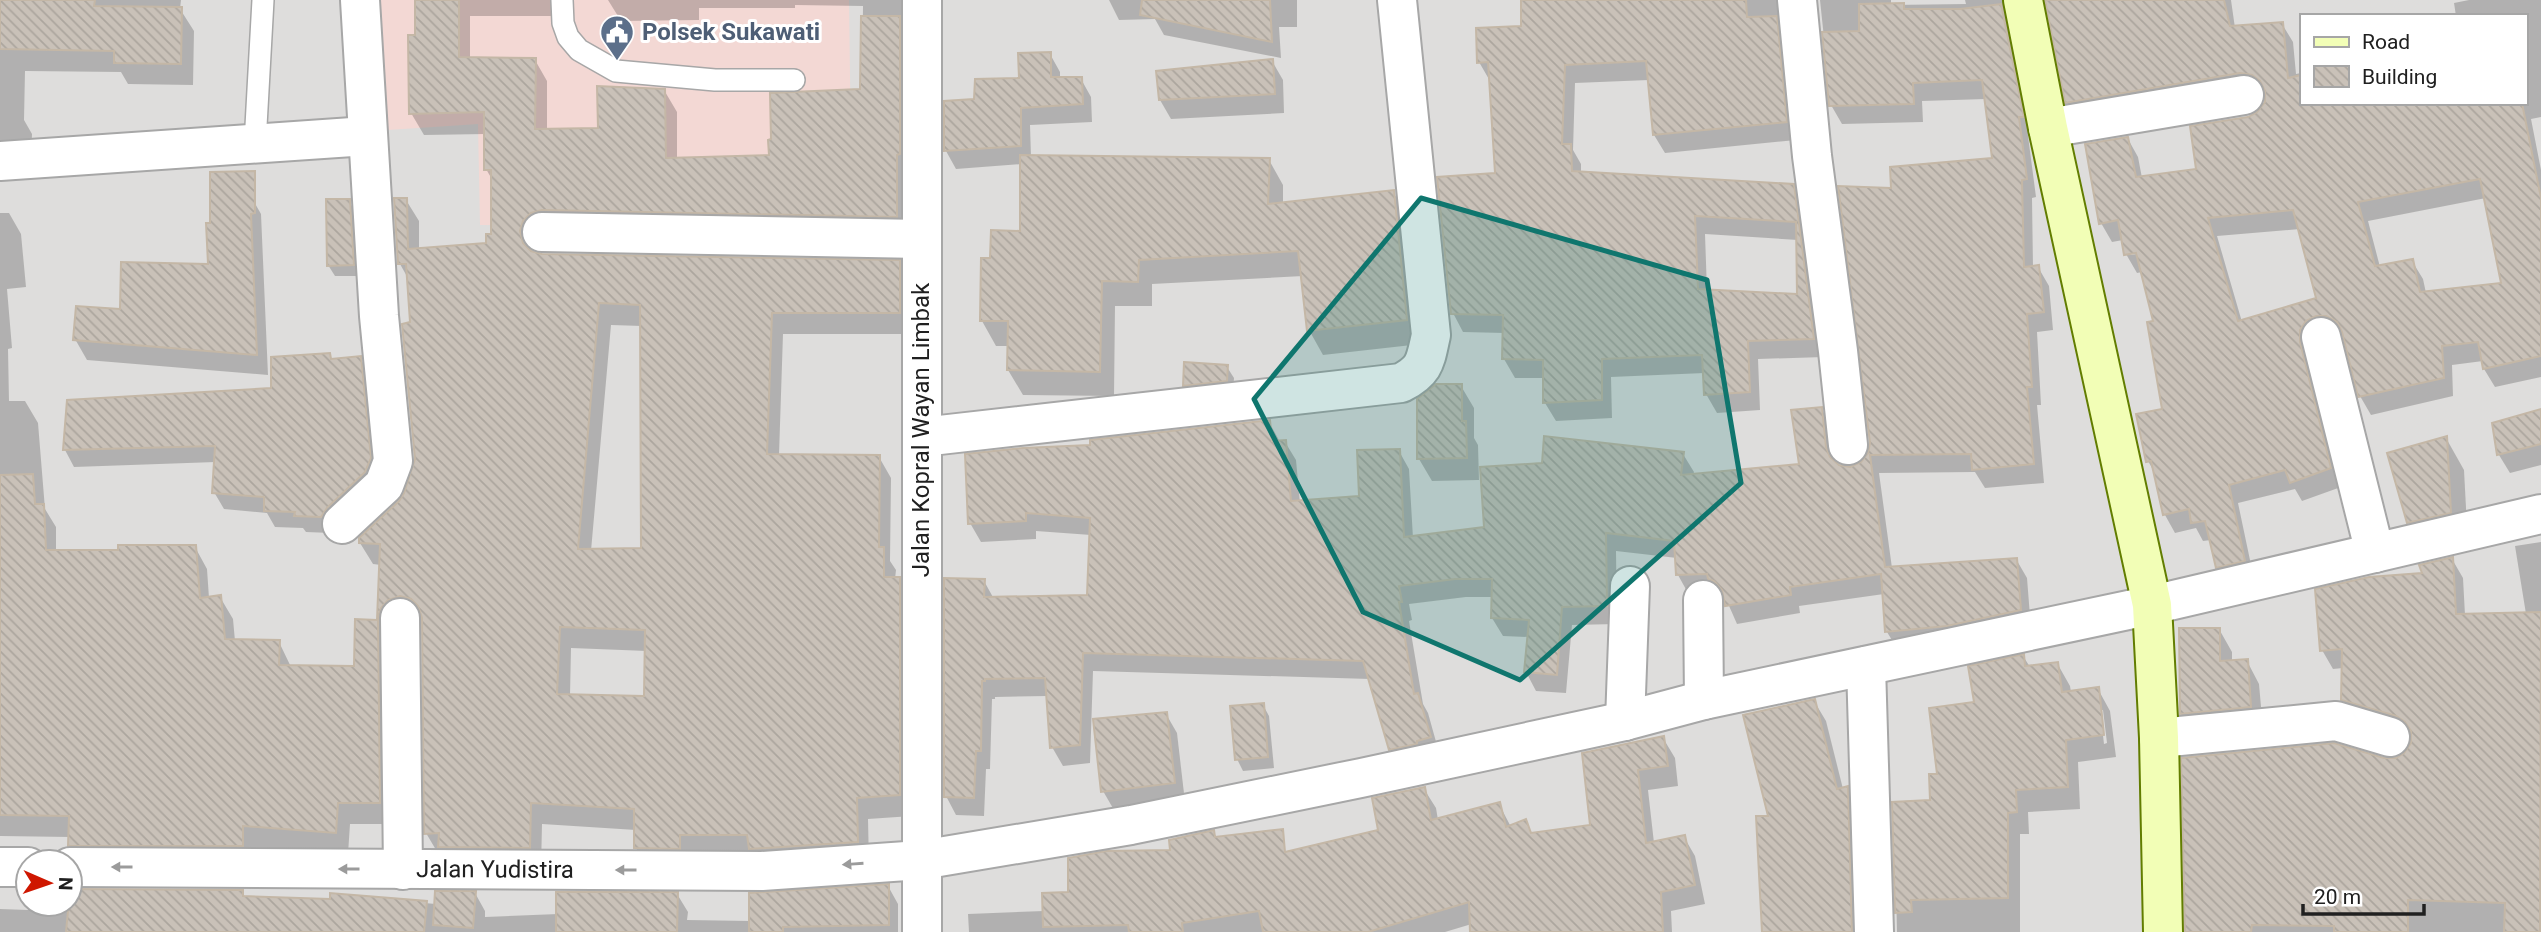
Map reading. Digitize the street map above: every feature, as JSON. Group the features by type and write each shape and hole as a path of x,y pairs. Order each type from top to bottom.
{"street":[{"path":"342,524 384,485 393,461 379,316 360,0"},
{"name":"Jalan Kopral Wayan Limbak","path":"922,0 922,932"},
{"path":"922,437 1401,383 1414,376 1423,367 1430,335 1397,0"},
{"path":"1797,0 1812,156 1848,444"},
{"path":"2023,0 2048,128 2152,605 2159,738 2163,932"},
{"path":"2048,128 2244,95"},
{"path":"0,161 367,136"},
{"path":"542,232 921,239"},
{"path":"2321,337 2375,553"},
{"name":"Jalan Yudistira","path":"84,867 762,871 921,860 1144,823 1625,721 1704,700 2152,605 2541,514"},
{"path":"1625,721 1630,586"},
{"path":"1703,600 1704,700"},
{"path":"400,618 402,870"},
{"path":"1866,666 1874,932"},
{"path":"2159,738 2336,721 2390,737"}],"lane":[{"path":"255,145 263,0"},
{"path":"562,0 563,23 568,37 579,50 616,71 715,79 794,80"}],"highlighted area":[{"path":"1421,198 1707,280 1741,483 1520,680 1363,612 1254,399"}],"shaded area":[{"path":"0,0 2541,0 2541,932 0,932"},
{"name":"Polsek Sukawati","path":"379,0 849,0 852,228 480,225 478,124 388,130"}],"building":[{"path":"0,0 95,0 94,6 182,7 181,64 114,63 114,51 0,49"},
{"path":"415,0 459,0 459,57 536,58 535,129 598,128 597,86 665,89 666,158 769,155 770,93 860,89 861,16 900,16 897,217 542,210 531,213 523,221 520,231 523,243 531,251 542,254 900,260 900,313 772,313 767,454 880,455 879,547 884,547 884,577 900,577 900,795 857,798 858,842 749,849 747,835 680,835 680,849 634,848 634,809 531,803 530,848 438,847 439,833 424,834 422,618 418,606 411,599 400,596 388,600 381,608 378,618 380,803 338,803 336,833 243,826 243,846 68,846 69,816 0,815 0,475 33,474 35,504 44,504 46,550 118,550 118,545 196,545 200,598 221,595 225,639 280,640 279,665 354,666 355,619 377,620 380,544 359,543 359,538 399,501 415,459 402,324 410,322 406,264 398,264 394,198 407,198 408,249 486,243 486,234 491,234 491,170 484,170 484,112 409,114 408,35 415,35","holes":["599,303 640,305 641,548 578,549","560,627 645,630 644,696 557,694"]},
{"path":"1142,0 1270,0 1272,42 1140,15"},
{"path":"1521,0 1746,0 1747,17 1777,16 1787,122 1653,135 1646,61 1565,65 1562,144 1571,144 1572,171 1794,184 1814,339 1748,341 1750,392 1704,395 1702,355 1602,359 1602,400 1543,403 1543,360 1502,359 1503,315 1451,314 1437,177 1495,173 1488,62 1477,63 1476,28 1521,26","holes":["1695,216 1796,222 1797,294 1698,289"]},
{"path":"2045,0 2224,0 2230,26 2283,22 2288,78 2300,75 2300,105 2522,105 2541,198 2541,356 2483,369 2478,342 2442,346 2444,378 2358,397 2342,332 2337,322 2326,316 2316,316 2306,321 2300,330 2300,342 2331,468 2290,483 2285,470 2229,485 2245,561 2216,568 2205,521 2191,523 2189,509 2163,515 2151,461 2146,462 2136,414 2162,409 2147,322 2153,321 2136,253 2124,255 2118,220 2099,224 2085,144 2128,137 2136,177 2196,169 2190,126 2248,117 2257,112 2265,102 2265,91 2260,81 2252,75 2240,73 2065,103","holes":["2480,179 2501,283 2420,292 2413,259 2375,266 2358,202","2293,210 2316,298 2238,321 2208,218"]},
{"path":"1904,3 1904,9 1960,9 2001,4 2024,117 2019,117 2027,179 2022,180 2024,267 2039,265 2044,312 2027,314 2032,387 2027,387 2034,464 1972,470 1971,454 1870,455 1885,567 2017,558 2021,610 1947,626 1885,632 1881,574 1790,587 1791,595 1725,606 1722,590 1714,581 1708,579 1707,574 1676,575 1674,541 1606,533 1607,606 1562,607 1557,675 1524,672 1529,620 1491,618 1492,579 1455,579 1399,586 1402,602 1399,602 1414,694 1418,693 1431,737 1417,741 1417,744 1389,750 1363,661 1083,653 1080,745 1050,748 1045,678 985,679 982,681 981,751 976,751 974,798 944,797 944,578 985,579 984,597 1087,595 1090,518 1026,513 1026,521 968,524 965,454 1090,445 1090,440 1270,420 1272,441 1286,440 1291,501 1359,496 1357,450 1400,449 1404,537 1484,527 1480,467 1542,463 1544,436 1684,452 1681,475 1799,464 1791,410 1822,407 1826,447 1830,457 1839,465 1850,467 1861,462 1868,453 1870,443 1838,186 1891,188 1890,167 1992,158 1982,80 1913,83 1914,104 1829,106 1822,32 1859,31 1859,4"},
{"path":"1051,52 1051,77 1082,77 1083,104 1021,108 1021,146 944,151 944,101 974,99 975,79 1019,78 1018,53"},
{"path":"1273,59 1275,94 1159,100 1156,71"},
{"path":"1020,155 1270,158 1268,204 1394,190 1407,320 1307,331 1298,251 1139,260 1138,282 1102,281 1100,372 1007,370 1008,321 980,321 981,258 990,258 991,230 1020,231"},
{"path":"255,171 255,213 251,214 257,355 73,340 76,306 120,309 121,262 208,264 206,223 210,223 210,172"},
{"path":"326,199 350,199 354,265 327,266"},
{"path":"330,353 331,359 361,356 371,458 365,472 321,517 294,516 295,512 264,511 264,497 212,493 215,446 63,450 67,400 271,388 271,357"},
{"path":"1184,362 1228,365 1227,381 1183,386"},
{"path":"1436,384 1462,384 1462,421 1466,421 1467,458 1417,459 1417,399"},
{"path":"2541,409 2541,444 2497,455 2492,423"},
{"path":"2447,436 2451,513 2407,523 2387,453"},
{"path":"2453,557 2456,614 2541,612 2540,932 2504,932 2505,903 2408,900 2408,932 2334,932 2334,926 2252,925 2251,932 2185,932 2181,758 2334,743 2384,758 2396,758 2404,753 2411,743 2411,731 2405,722 2396,716 2341,700 2342,649 2320,651 2315,589 2369,577 2422,573 2419,565"},
{"path":"2179,628 2220,628 2220,661 2248,659 2251,707 2180,714"},
{"path":"2024,654 2025,666 2058,662 2062,692 2099,687 2104,735 2066,740 2068,787 2016,790 2017,812 2008,813 2008,898 1911,900 1912,912 1895,913 1892,802 1930,800 1929,774 1937,774 1929,708 1974,702 1968,666"},
{"path":"1815,699 1837,789 1848,786 1852,932 1762,932 1756,816 1768,816 1743,715"},
{"path":"1264,703 1268,757 1235,760 1230,706"},
{"path":"1167,712 1175,783 1101,792 1093,719"},
{"path":"1664,736 1668,766 1638,770 1646,843 1685,835 1695,885 1661,892 1663,932 1470,932 1469,902 1368,932 1263,932 1259,911 1182,923 1183,932 1129,932 1128,925 1043,927 1042,893 1068,892 1068,858 1106,851 1170,850 1169,840 1214,830 1215,837 1283,829 1285,852 1378,830 1372,798 1425,787 1431,820 1500,802 1506,827 1526,819 1531,833 1590,825 1582,753"},
{"path":"889,884 889,925 783,927 783,932 749,932 749,893"},
{"path":"84,889 243,890 243,896 330,899 330,893 427,901 424,932 66,932 67,918 84,918"},
{"path":"435,891 476,891 473,928 433,925"},
{"path":"556,892 678,892 677,932 556,932"}],"place":[{"name":"Polsek Sukawati","path":"617,62"}]}
